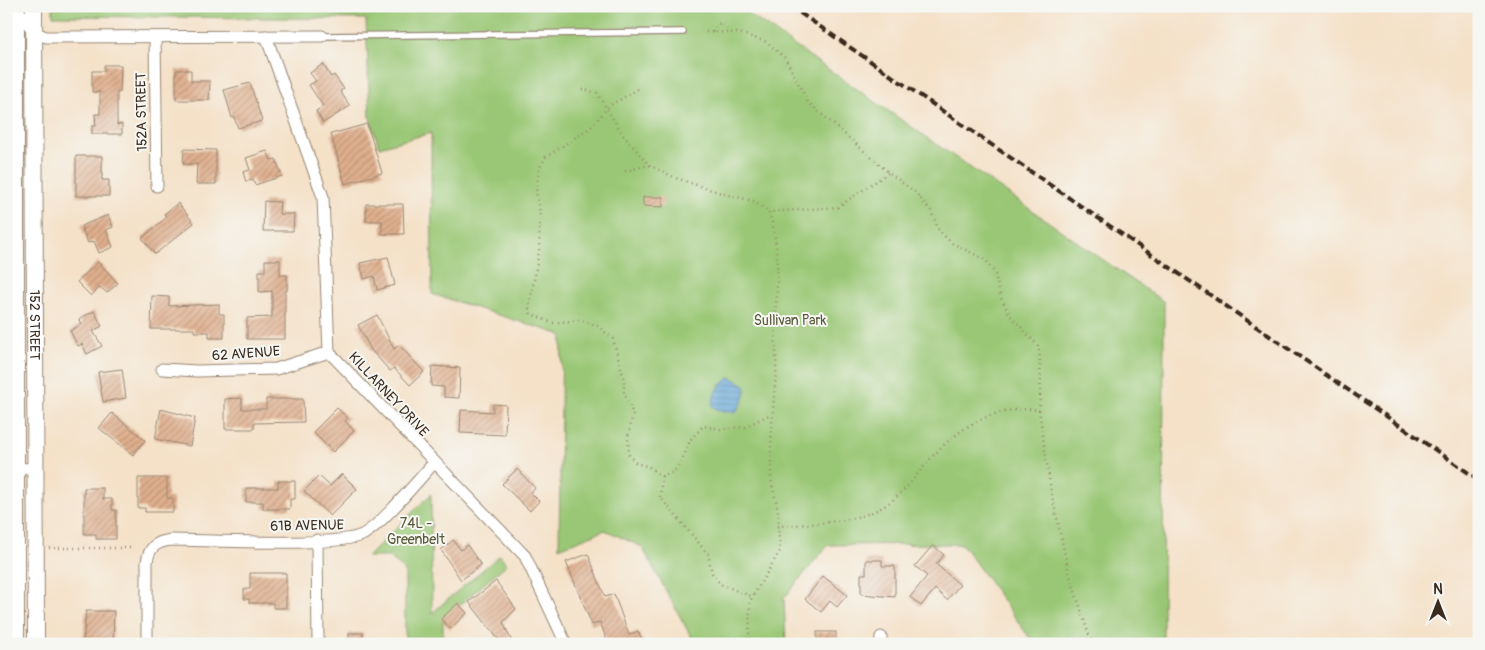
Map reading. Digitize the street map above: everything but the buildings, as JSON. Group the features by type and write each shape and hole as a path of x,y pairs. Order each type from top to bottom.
{"main road":[{"name":"152 STREET","path":"34,6 36,644"},
{"name":"152 STREET","path":"16,7 11,37 11,468 16,644"}],"street":[{"path":"16,7 34,32 46,37 322,36"},
{"name":"KILLARNEY DRIVE","path":"266,36 323,197 329,352 525,556 566,644"},
{"name":"152A STREET","path":"155,37 157,186"},
{"name":"62 AVENUE","path":"162,368 197,371 276,369 329,352"},
{"name":"61B AVENUE","path":"147,644 146,562 152,547 171,540 349,539 364,534 434,463"},
{"path":"11,468 35,469"},
{"path":"317,540 318,644"}],"lane":[{"path":"322,36 683,32"}],"path":[{"path":"713,32 717,25 724,23 731,32"},
{"path":"706,32 731,32 766,42 785,58 808,102 888,172 915,192 931,211 939,231 952,243 986,260 995,274 1001,298 1010,315 1039,347 1041,380 1039,410 1051,491 1069,573 1092,644"},
{"path":"582,89 597,93 623,135 650,164 685,181 721,194 753,201 769,212 777,235 779,274 775,328 776,373 771,414 771,476 780,513 778,526 780,551 764,580 752,596 749,644"},
{"path":"638,89 610,106 591,127 546,157 539,169 536,192 540,213 539,252 529,309 531,314 552,323 580,320 598,326 613,339 624,379 624,393 633,414 628,437 629,455 636,464 649,467 662,476 669,475 683,462 691,439 703,426 720,429 745,427 771,414"},
{"path":"626,171 650,164"},
{"path":"769,212 838,207 888,172"},
{"path":"778,526 816,524 860,516 886,505 928,465 945,444 978,421 998,412 1020,409 1039,410"},
{"path":"662,476 660,496 708,554 712,573 720,584 752,596"},
{"path":"45,548 132,548"}],"green space":[{"name":"Sullivan Park","path":"53,6 737,6 1164,302 1163,644 1034,644 962,544 828,545 784,598 786,644 695,644 642,547 605,530 559,548 562,335 432,294 431,133 379,147 370,118 366,19 53,16"},
{"name":"74L - Greenbelt","path":"431,494 432,613 500,555 507,564 443,619 443,644 405,644 405,571 390,557 367,557"}],"water":[{"path":"730,377 745,385 745,396 736,412 722,412 712,406 713,401 718,389"}],"railway":[{"path":"790,6 1479,480"}]}
